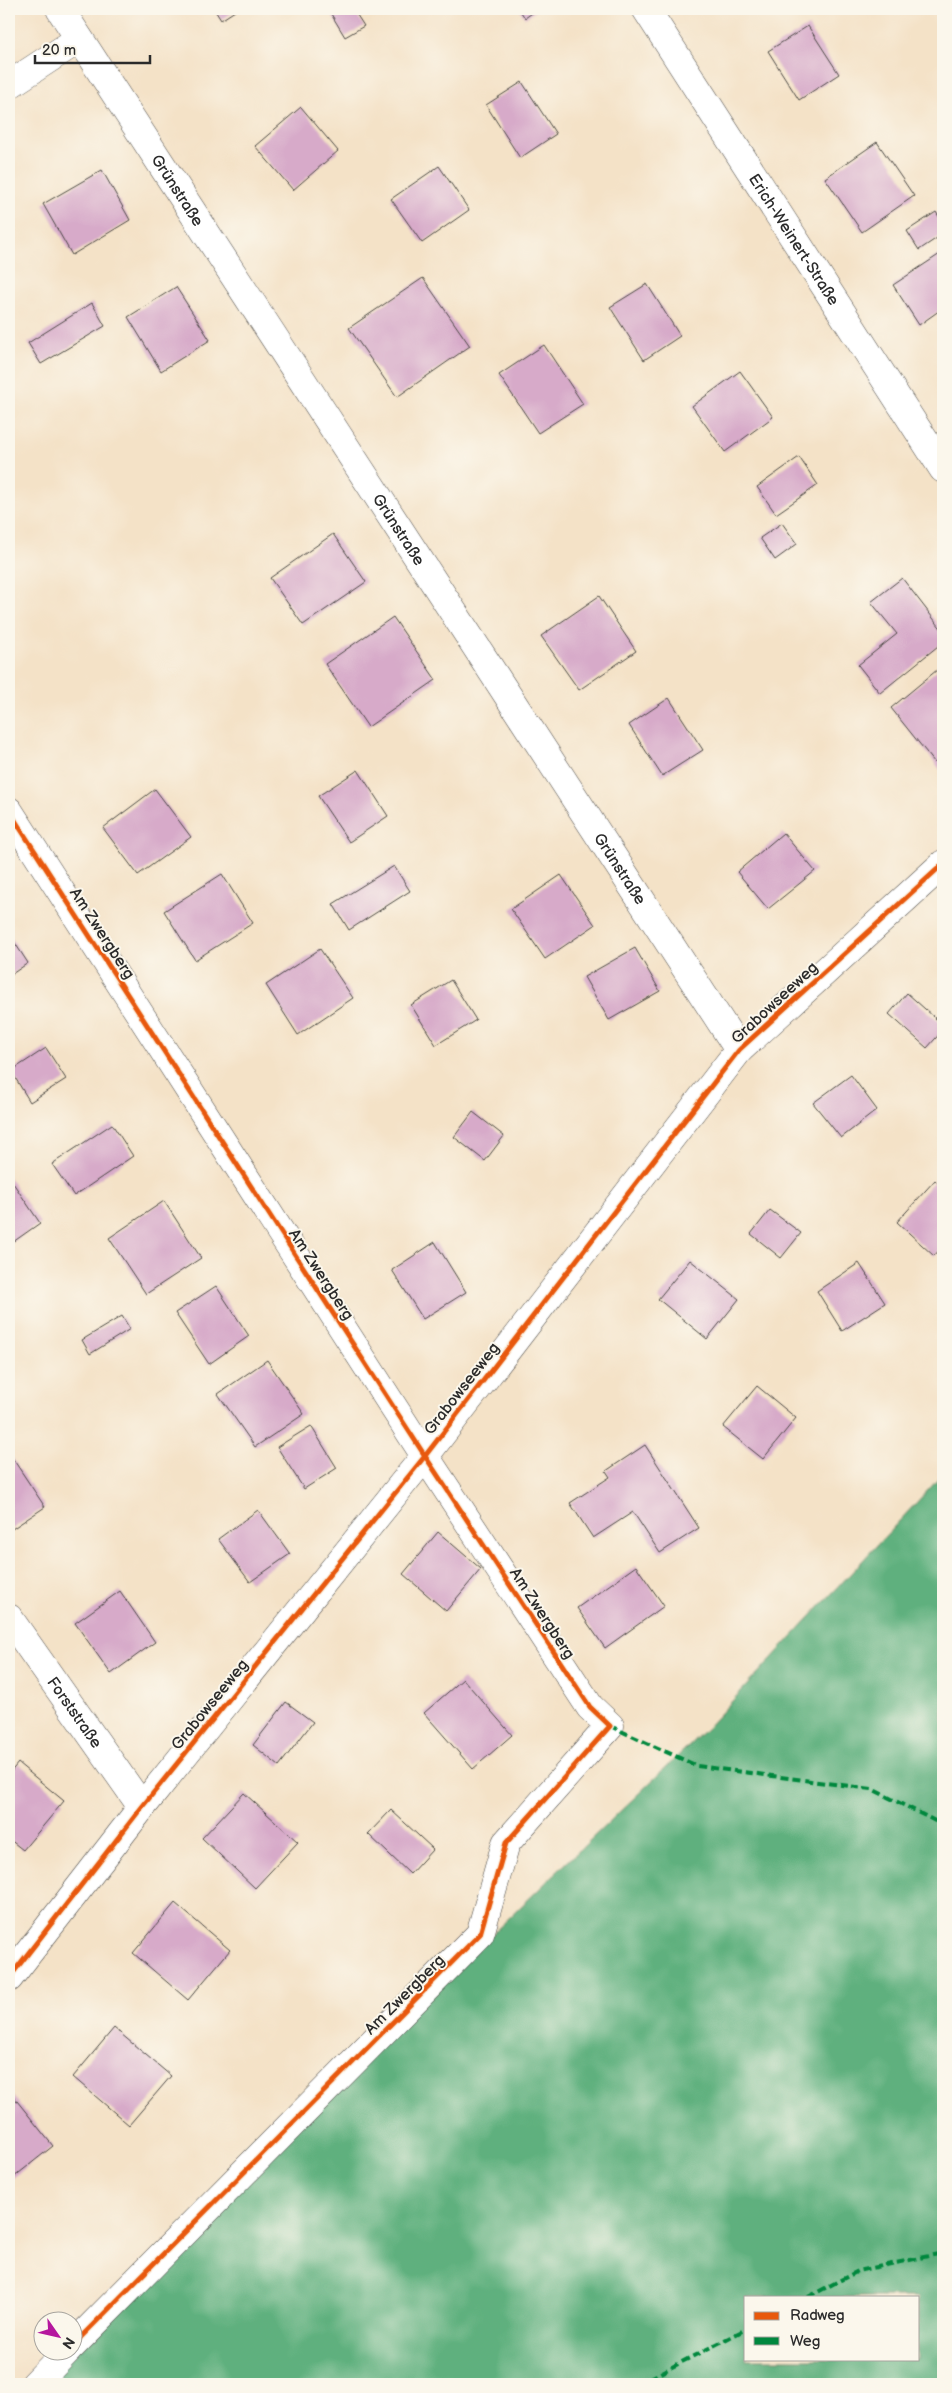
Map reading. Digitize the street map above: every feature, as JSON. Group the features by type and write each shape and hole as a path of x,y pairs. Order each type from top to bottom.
{"street":[{"name":"Grünstraße","path":"60,9 739,1050"},
{"name":"Erich-Weinert-Straße","path":"646,9 943,469"},
{"path":"9,86 79,39"},
{"name":"Am Zwergberg","path":"9,811 424,1456 590,1707 610,1726 506,1844 480,1934 82,2336"},
{"name":"Grabowseeweg","path":"9,1978 142,1807 424,1456 739,1050 943,864"},
{"name":"Forststraße","path":"9,1618 142,1807"},
{"path":"35,2384 58,2360"}],"green space":[{"path":"943,1474 943,2384 23,2384 48,2360 82,2360 82,2327 707,1728"}],"building":[{"path":"214,9 238,9 221,20"},
{"path":"328,9 353,9 364,26 345,37"},
{"path":"519,9 538,9 525,18"},
{"path":"808,26 839,74 799,100 768,51"},
{"path":"522,82 556,134 520,158 486,105"},
{"path":"301,107 338,151 293,190 255,146"},
{"path":"877,142 914,196 862,232 825,178"},
{"path":"439,166 469,210 422,243 391,199"},
{"path":"102,170 130,220 72,255 43,204"},
{"path":"936,212 943,223 943,234 919,250 907,231"},
{"path":"940,254 943,259 943,308 919,325 893,285"},
{"path":"423,278 470,346 397,397 349,328"},
{"path":"647,284 680,336 644,360 610,307"},
{"path":"176,287 210,340 161,371 128,317"},
{"path":"92,303 105,326 41,364 28,343"},
{"path":"544,345 583,404 538,433 499,375"},
{"path":"740,371 773,417 725,452 692,406"},
{"path":"799,457 818,485 776,514 757,487"},
{"path":"782,523 797,544 775,560 760,538"},
{"path":"333,534 366,582 303,625 270,578"},
{"path":"902,578 943,631 943,642 880,693 858,665 897,634 871,602"},
{"path":"599,596 636,651 579,690 541,636"},
{"path":"393,617 436,680 368,727 325,664"},
{"path":"943,665 943,773 891,708"},
{"path":"669,698 703,750 662,776 629,725"},
{"path":"358,770 388,816 349,842 318,796"},
{"path":"155,789 191,837 138,875 103,828"},
{"path":"783,833 815,871 768,909 737,872"},
{"path":"394,866 410,891 349,930 333,904"},
{"path":"222,874 253,923 195,960 164,911"},
{"path":"561,875 595,925 545,959 511,909"},
{"path":"9,934 28,963 9,976"},
{"path":"635,948 660,991 609,1020 584,977"},
{"path":"320,949 353,998 298,1035 266,985"},
{"path":"451,980 476,1020 436,1045 411,1005"},
{"path":"907,993 943,1025 943,1030 927,1048 889,1014"},
{"path":"46,1048 66,1079 30,1102 11,1071"},
{"path":"851,1075 877,1110 841,1138 813,1103"},
{"path":"473,1112 504,1136 485,1161 454,1137"},
{"path":"112,1124 133,1156 74,1196 52,1164"},
{"path":"9,1177 40,1223 13,1242 9,1236"},
{"path":"935,1180 943,1188 943,1246 934,1256 897,1222"},
{"path":"164,1201 201,1258 146,1294 109,1238"},
{"path":"770,1210 801,1233 781,1258 751,1234"},
{"path":"435,1242 466,1292 423,1319 392,1270"},
{"path":"690,1260 739,1299 707,1339 658,1299"},
{"path":"859,1263 885,1303 842,1331 817,1291"},
{"path":"216,1286 249,1336 209,1364 175,1313"},
{"path":"122,1316 130,1329 90,1354 82,1340"},
{"path":"267,1360 304,1414 255,1447 218,1394"},
{"path":"757,1386 796,1418 763,1459 723,1427"},
{"path":"311,1426 337,1468 304,1489 277,1447"},
{"path":"645,1445 699,1528 660,1553 633,1512 593,1538 570,1503 610,1477 606,1471"},
{"path":"11,1456 45,1507 9,1531 9,1458"},
{"path":"258,1510 290,1554 250,1582 218,1539"},
{"path":"438,1532 481,1569 446,1611 403,1574"},
{"path":"636,1566 664,1606 605,1648 577,1608"},
{"path":"120,1591 155,1642 111,1674 75,1623"},
{"path":"463,1679 512,1735 473,1769 424,1713"},
{"path":"286,1702 313,1722 279,1766 253,1745"},
{"path":"18,1763 64,1801 23,1850 9,1839 9,1774"},
{"path":"244,1793 298,1842 255,1888 202,1838"},
{"path":"391,1810 433,1849 410,1874 368,1834"},
{"path":"175,1903 230,1950 188,2000 133,1953"},
{"path":"114,2028 171,2076 129,2125 73,2077"},
{"path":"9,2091 53,2146 9,2181"}],"marked path":[{"path":"610,1726 697,1766 872,1789 943,1825"},
{"path":"810,2296 858,2271 943,2253"},
{"path":"639,2384 744,2330"}],"cycle path":[{"path":"9,811 425,1456 590,1707 610,1726 506,1843 480,1934 82,2336"},
{"path":"9,1978 142,1807 425,1456 739,1050 943,864"}]}
